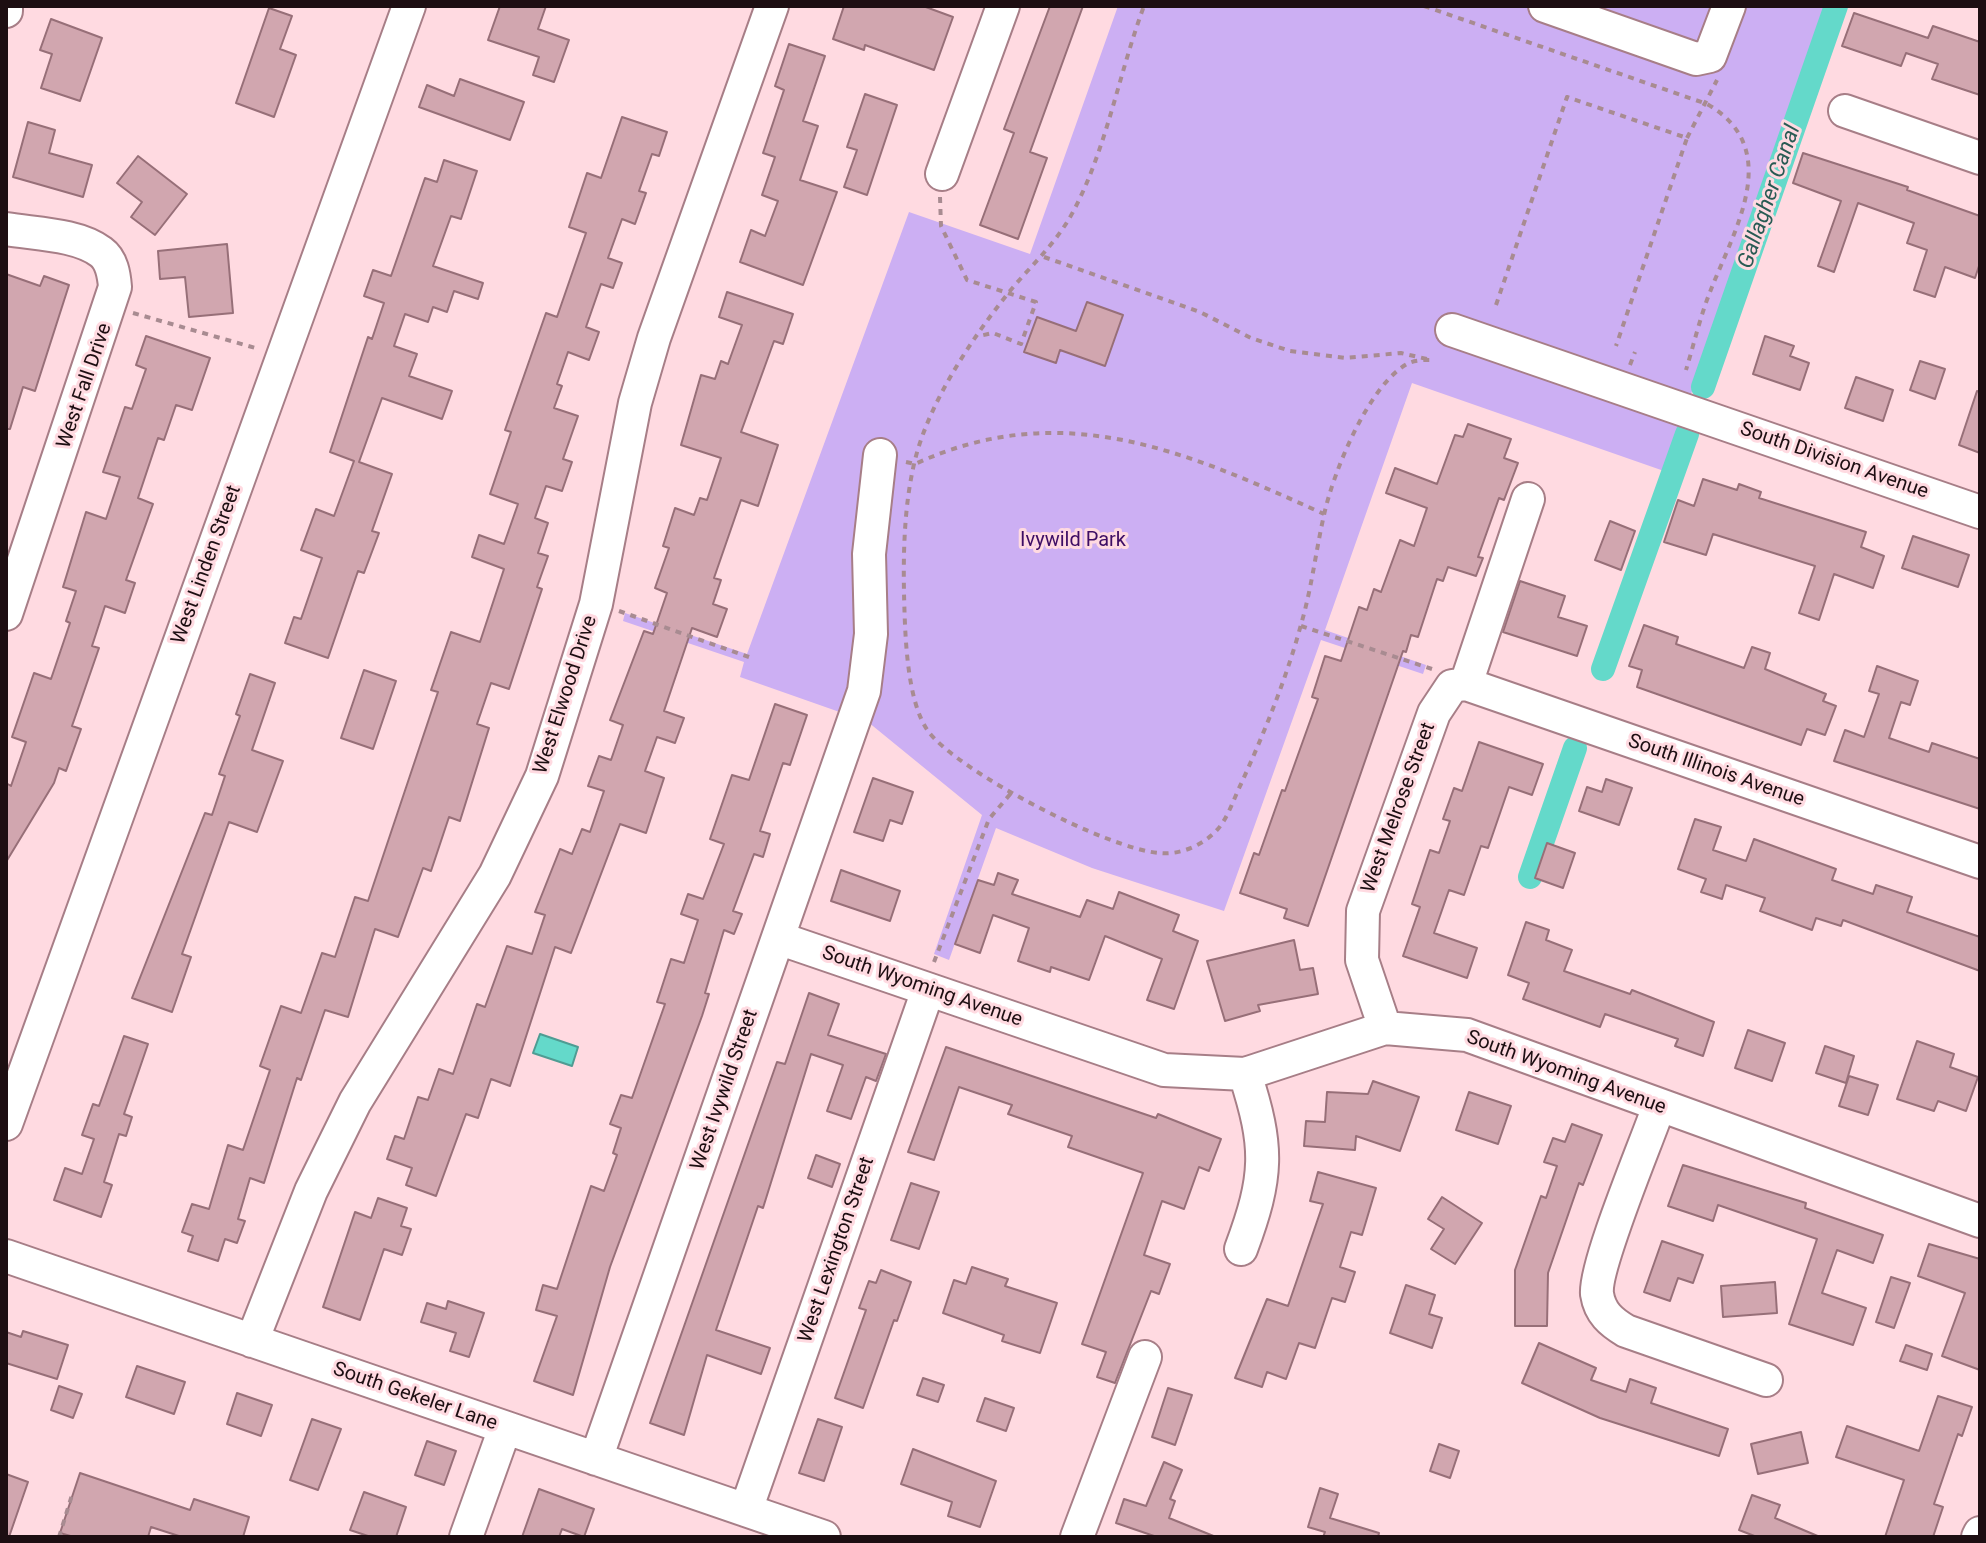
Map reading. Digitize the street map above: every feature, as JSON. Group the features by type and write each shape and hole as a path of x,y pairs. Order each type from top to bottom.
{"street":[{"name":"West Linden Street","path":"6,1124 409,6"},
{"name":"West Elwood Drive","path":"252,1341 311,1191 355,1102 495,875 542,776 596,604 635,403 654,338 772,6"},
{"path":"942,174 1003,6"},
{"path":"1545,6 1696,59 1710,56 1729,6"},
{"path":"1845,111 1980,158"},
{"name":"West Fall Drive","path":"6,229 80,242 103,253 112,267 115,287 110,311 15,556 6,614"},
{"name":"South Division Avenue","path":"1452,330 1689,409 1980,512"},
{"name":"West Ivywild Street","path":"596,1459 854,721 869,664 869,554 880,455"},
{"name":"West Melrose Street","path":"1385,1028 1362,960 1363,911 1434,713 1459,685 1528,499"},
{"name":"South Illinois Avenue","path":"1459,685 1980,862"},
{"name":"South Wyoming Avenue","path":"778,938 931,976 1164,1070 1245,1074 1385,1028 1467,1035 1980,1221"},
{"name":"West Lexington Street","path":"746,1510 931,976"},
{"path":"1241,1249 1260,1198 1264,1159 1260,1121 1245,1074"},
{"path":"1659,1106 1597,1279 1602,1311 1611,1322 1626,1331 1766,1380"},
{"name":"South Gekeler Lane","path":"6,1256 824,1537"},
{"path":"1077,1537 1145,1357"},
{"path":"466,1537 505,1428"}],"path":[{"path":"1044,257 1200,312 1251,338 1290,351 1345,358 1401,353 1431,360 1414,361 1402,368 1369,407 1344,457 1324,514 1301,626 1273,712 1229,810 1214,833 1197,845 1165,854 1143,851 1052,816 943,747 929,733 916,707 904,584 915,464 932,414 977,337 1008,293 1044,257 1073,212 1089,175 1144,6"},
{"path":"1424,6 1707,104 1728,119 1737,130 1748,163 1749,183 1742,212 1703,312 1686,370"},
{"path":"1616,346 1687,138 1707,104 1720,73"},
{"path":"1496,305 1567,97 1687,138"},
{"path":"940,207 941,226 967,280 1036,302 1021,344 993,333 977,337"},
{"path":"133,313 269,352"},
{"path":"915,464 955,446 984,438 1048,434 1127,439 1179,453 1324,514"},
{"path":"613,610 749,657"},
{"path":"1301,626 1434,669 1459,685"},
{"path":"931,976 989,819 1012,792"},
{"path":"59,1537 72,1495"}],"green space":[{"name":"Ivywild Park","path":"1118,6 1827,6 1664,471 1412,383 1325,630 1426,665 1423,674 1321,640 1224,911 1092,868 996,828 949,960 934,954 982,815 868,722 740,677 744,662 623,621 625,613 747,654 909,212 1030,254"}],"shaded area":[{"path":"540,1034 578,1047 572,1066 533,1053"}],"building":[{"path":"500,6 546,6 538,29 569,40 554,82 533,75 539,57 488,40"},
{"path":"844,6 923,6 953,17 934,70 865,45 864,50 833,39"},
{"path":"1050,6 1083,6 1030,152 1047,158 1018,239 980,225 1014,133 1004,129"},
{"path":"269,8 292,16 280,49 296,55 274,117 236,103"},
{"path":"1854,13 1928,38 1933,26 1980,42 1980,95 1932,79 1938,64 1906,53 1901,66 1842,46"},
{"path":"51,19 102,38 80,101 41,88 52,54 40,50"},
{"path":"789,44 825,56 803,121 818,126 800,180 837,192 803,285 740,262 751,230 765,236 778,201 762,195 775,157 763,153 784,90 775,86"},
{"path":"460,79 524,102 510,140 419,107 427,85 454,96"},
{"path":"865,94 897,105 867,195 844,187 857,150 847,147"},
{"path":"622,117 667,132 659,156 652,154 639,191 646,193 635,224 622,219 608,258 622,263 613,288 601,284 586,327 599,332 589,360 568,352 557,384 562,386 554,408 578,416 563,459 572,462 562,491 546,486 535,518 548,523 538,553 548,556 537,587 542,589 509,689 491,683 477,724 489,728 460,821 449,817 431,871 423,868 398,937 375,929 348,1017 325,1010 301,1080 297,1078 264,1183 250,1178 238,1219 245,1221 237,1243 225,1239 218,1261 188,1251 193,1236 182,1232 192,1204 209,1209 228,1145 243,1150 270,1070 260,1066 281,1006 301,1013 322,953 335,957 355,897 368,901 438,692 431,690 451,632 480,642 504,569 472,557 479,535 504,544 518,504 490,494 511,432 505,430 546,313 557,317 586,233 569,227 587,173 601,178"},
{"path":"28,122 55,130 49,153 92,165 83,197 13,177"},
{"path":"1803,153 1908,187 1907,190 1980,216 1980,263 1975,278 1945,267 1935,297 1914,290 1927,250 1907,243 1914,223 1858,203 1834,272 1818,266 1841,201 1793,183"},
{"path":"138,156 187,194 155,235 131,217 142,202 117,183"},
{"path":"444,160 477,171 461,219 451,216 433,266 483,283 478,299 454,291 447,312 433,307 428,322 405,314 394,346 417,354 409,376 452,391 442,419 382,398 359,462 392,474 372,531 379,533 364,573 358,571 328,658 285,643 294,617 301,619 322,558 301,550 316,509 334,516 354,461 330,452 368,337 372,339 384,303 364,296 373,270 391,276 425,178 437,182"},
{"path":"227,244 233,313 189,317 185,277 160,279 158,251"},
{"path":"6,274 40,286 44,276 69,285 35,391 23,387 10,429 6,429"},
{"path":"727,292 793,314 783,344 774,341 741,432 778,445 758,506 741,500 714,578 721,580 713,604 727,609 717,637 692,628 664,711 684,718 675,743 657,737 645,771 664,778 646,833 620,824 571,953 555,947 510,1086 491,1079 478,1118 466,1114 436,1196 406,1185 412,1168 387,1159 395,1136 404,1139 418,1097 428,1100 439,1069 453,1074 477,1004 485,1007 507,946 532,954 545,915 535,912 560,849 572,854 582,829 590,832 604,791 588,786 599,756 611,760 623,725 610,720 644,631 653,634 667,593 655,588 669,548 663,546 675,508 694,515 700,498 707,500 721,458 681,445 701,375 715,379 721,361 728,364 742,325 719,317"},
{"path":"1087,302 1123,315 1105,366 1060,350 1056,363 1024,352 1037,317 1076,331"},
{"path":"146,336 210,358 192,410 176,405 164,440 158,438 138,498 153,504 126,580 135,583 125,613 105,606 92,646 99,648 72,726 81,729 66,771 59,768 54,783 6,862 6,783 11,786 26,742 12,737 34,673 51,679 70,623 66,621 76,591 63,587 86,512 106,519 120,477 103,472 125,407 132,409 146,369 136,365"},
{"path":"1765,336 1794,346 1790,356 1809,363 1800,390 1753,374"},
{"path":"1920,361 1945,369 1935,399 1910,390"},
{"path":"1856,377 1893,390 1883,421 1845,408"},
{"path":"1977,391 1980,392 1980,453 1959,445"},
{"path":"1468,424 1511,439 1504,458 1518,463 1504,500 1499,498 1478,557 1483,558 1476,576 1448,567 1443,581 1437,579 1418,637 1411,635 1406,652 1403,651 1308,926 1284,918 1287,909 1240,893 1254,853 1259,855 1282,790 1285,791 1318,699 1312,697 1325,656 1341,661 1359,607 1367,610 1374,589 1381,592 1400,540 1414,546 1427,508 1386,493 1395,468 1437,484 1455,435 1463,437"},
{"path":"1703,479 1737,490 1739,484 1761,492 1759,498 1866,532 1861,547 1884,556 1873,588 1834,574 1819,620 1799,613 1815,566 1713,534 1706,555 1664,542 1678,500 1694,506"},
{"path":"1610,521 1635,531 1621,570 1595,560"},
{"path":"1913,536 1969,555 1958,587 1902,568"},
{"path":"1520,581 1565,596 1558,617 1587,626 1577,656 1503,632"},
{"path":"1644,625 1678,637 1676,644 1744,668 1752,647 1770,653 1765,669 1826,694 1823,701 1836,706 1825,735 1807,729 1801,745 1637,687 1642,670 1629,666"},
{"path":"1877,666 1918,681 1910,705 1901,702 1889,738 1929,752 1932,743 1980,759 1980,809 1834,761 1845,730 1864,737 1879,694 1869,691"},
{"path":"364,670 396,681 373,749 341,738"},
{"path":"250,674 275,683 252,750 283,761 257,832 229,822 182,954 191,957 172,1012 132,998 205,813 212,815 225,776 219,774 240,716 236,714"},
{"path":"775,704 807,715 790,765 783,763 760,831 770,834 763,857 754,854 733,911 742,914 734,934 724,930 705,993 709,994 702,1016 610,1267 573,1395 534,1381 557,1316 536,1310 543,1285 557,1289 591,1186 604,1191 617,1155 613,1153 621,1128 610,1124 621,1095 632,1098 665,1004 657,1002 671,959 684,963 698,920 681,914 688,894 703,899 724,844 710,839 732,775 749,780"},
{"path":"1479,742 1543,764 1532,795 1509,787 1488,848 1481,846 1464,895 1449,890 1434,933 1477,948 1467,978 1403,956 1420,907 1412,904 1430,850 1439,853 1450,821 1443,819 1454,788 1462,791"},
{"path":"873,778 913,792 902,824 890,820 883,841 854,832"},
{"path":"1606,779 1632,788 1619,825 1579,811 1587,787 1602,792"},
{"path":"1695,819 1721,827 1713,850 1746,861 1754,839 1836,869 1832,880 1873,894 1876,885 1912,897 1907,912 1980,937 1980,971 1843,920 1841,926 1816,918 1812,930 1760,911 1765,898 1726,885 1722,899 1701,892 1706,879 1678,869"},
{"path":"1547,843 1575,853 1563,888 1535,878"},
{"path":"841,870 900,891 890,921 831,901"},
{"path":"998,873 1018,880 1012,894 1080,917 1087,900 1113,909 1119,892 1179,915 1173,931 1198,941 1174,1009 1147,1000 1162,959 1105,936 1089,980 1051,967 1050,972 1018,961 1029,928 993,915 980,953 955,944 978,880 994,885"},
{"path":"1526,922 1549,930 1546,940 1572,950 1564,971 1630,994 1632,990 1714,1022 1703,1056 1675,1046 1678,1039 1605,1014 1600,1027 1523,999 1529,983 1508,975"},
{"path":"1294,940 1300,970 1313,968 1318,994 1258,1005 1260,1011 1225,1021 1207,961"},
{"path":"809,993 839,1004 828,1035 886,1054 876,1081 866,1077 851,1119 827,1111 843,1065 811,1054 763,1208 758,1206 716,1330 770,1348 761,1374 707,1355 684,1435 650,1423 777,1062 785,1064"},
{"path":"1748,1030 1785,1043 1772,1081 1735,1068"},
{"path":"124,1036 148,1044 124,1114 132,1117 126,1136 119,1134 104,1182 112,1185 101,1217 54,1200 65,1168 82,1174 94,1139 82,1135 93,1104 99,1106"},
{"path":"1917,1041 1954,1054 1950,1067 1978,1077 1966,1111 1938,1101 1934,1111 1897,1099"},
{"path":"1825,1046 1854,1056 1846,1083 1816,1073"},
{"path":"946,1047 1156,1118 1158,1114 1221,1139 1209,1171 1199,1167 1184,1209 1162,1201 1144,1255 1170,1264 1159,1294 1151,1291 1115,1383 1097,1377 1106,1352 1082,1344 1143,1173 1068,1147 1072,1136 1008,1114 1012,1105 959,1087 934,1160 908,1152"},
{"path":"1849,1076 1878,1085 1868,1115 1839,1106"},
{"path":"1373,1081 1419,1097 1400,1151 1356,1136 1355,1150 1304,1146 1306,1121 1325,1122 1327,1092 1368,1094"},
{"path":"1469,1092 1511,1106 1498,1144 1456,1130"},
{"path":"1572,1124 1602,1135 1583,1185 1579,1183 1548,1273 1547,1326 1515,1326 1515,1270 1541,1196 1546,1198 1557,1166 1544,1162 1553,1138 1565,1142"},
{"path":"816,1155 840,1164 832,1187 808,1178"},
{"path":"1683,1165 1806,1203 1805,1208 1883,1235 1873,1263 1837,1250 1822,1293 1866,1308 1853,1345 1789,1324 1817,1239 1718,1205 1713,1221 1668,1206"},
{"path":"1318,1172 1376,1188 1362,1235 1351,1232 1340,1267 1355,1272 1345,1302 1332,1298 1315,1348 1299,1343 1286,1379 1267,1372 1262,1387 1235,1378 1267,1299 1288,1306 1323,1204 1310,1201"},
{"path":"911,1183 939,1192 919,1249 891,1240"},
{"path":"1442,1197 1482,1223 1455,1264 1431,1249 1444,1229 1428,1219"},
{"path":"378,1198 407,1208 401,1226 411,1229 402,1255 384,1249 360,1320 323,1307 355,1212 371,1218"},
{"path":"1662,1241 1703,1255 1693,1283 1678,1278 1670,1301 1644,1292"},
{"path":"1929,1244 1980,1259 1980,1370 1942,1356 1965,1293 1918,1276"},
{"path":"972,1267 1008,1279 1005,1286 1057,1303 1040,1353 1002,1341 1004,1335 943,1313 954,1280 966,1284"},
{"path":"881,1270 911,1282 863,1408 835,1398 866,1310 859,1308 869,1281 876,1283"},
{"path":"1891,1277 1910,1283 1894,1328 1876,1322"},
{"path":"1775,1282 1777,1313 1723,1317 1721,1286"},
{"path":"1406,1285 1435,1295 1429,1314 1442,1318 1432,1348 1390,1333"},
{"path":"448,1301 484,1313 469,1357 450,1351 456,1333 421,1322 427,1303 446,1309"},
{"path":"23,1331 68,1345 57,1379 6,1363 6,1332 21,1337"},
{"path":"1539,1343 1596,1368 1591,1380 1626,1392 1630,1379 1656,1388 1651,1403 1728,1429 1719,1456 1600,1418 1522,1383"},
{"path":"1906,1345 1932,1354 1927,1370 1900,1361"},
{"path":"137,1366 185,1382 174,1414 126,1397"},
{"path":"923,1378 944,1385 938,1402 917,1395"},
{"path":"59,1386 82,1394 73,1418 51,1410"},
{"path":"1168,1388 1192,1395 1175,1445 1152,1437"},
{"path":"237,1393 272,1405 261,1436 227,1424"},
{"path":"1938,1396 1972,1407 1962,1436 1958,1434 1934,1504 1943,1507 1933,1537 1885,1537 1904,1480 1836,1457 1847,1426 1919,1451"},
{"path":"985,1398 1014,1408 1006,1431 977,1421"},
{"path":"312,1419 341,1429 318,1490 290,1480"},
{"path":"818,1419 842,1427 824,1481 799,1473"},
{"path":"1801,1432 1808,1463 1758,1474 1751,1444"},
{"path":"427,1441 456,1451 444,1485 415,1475"},
{"path":"1439,1444 1459,1451 1450,1478 1430,1471"},
{"path":"913,1449 996,1481 980,1527 948,1516 952,1502 901,1484"},
{"path":"1164,1462 1182,1470 1170,1499 1175,1501 1169,1518 1216,1537 1157,1537 1116,1523 1124,1499 1146,1506"},
{"path":"80,1473 190,1510 194,1499 249,1517 243,1537 182,1537 151,1527 148,1537 74,1537 60,1533"},
{"path":"6,1474 28,1482 9,1537 6,1536"},
{"path":"1320,1488 1338,1494 1330,1518 1379,1533 1378,1537 1323,1537 1325,1532 1308,1527"},
{"path":"539,1489 594,1509 584,1537 562,1529 559,1537 522,1537"},
{"path":"364,1492 406,1507 396,1537 371,1537 350,1530"},
{"path":"1752,1495 1780,1505 1775,1518 1820,1537 1757,1537 1739,1530"}],"waterway":[{"name":"Gallagher Canal","path":"1703,387 1836,6"},
{"name":"Gallagher Canal","path":"1603,669 1687,434"},
{"name":"Gallagher Canal","path":"1530,877 1575,748"}]}
